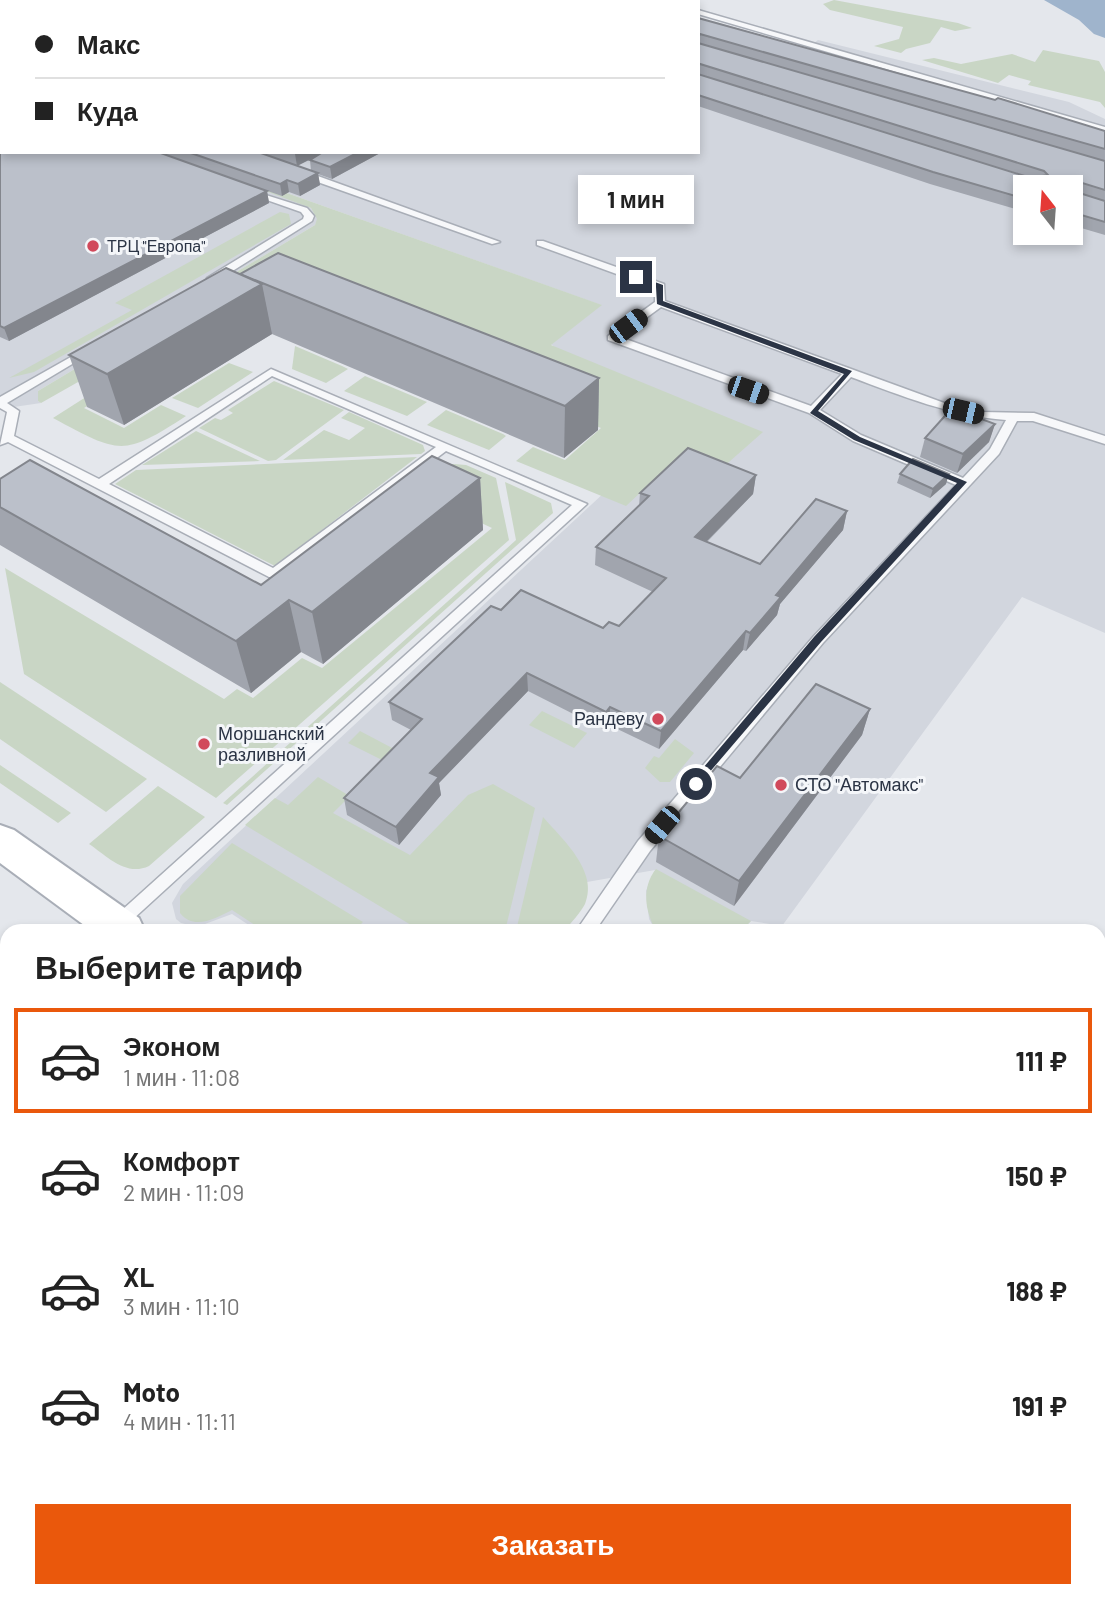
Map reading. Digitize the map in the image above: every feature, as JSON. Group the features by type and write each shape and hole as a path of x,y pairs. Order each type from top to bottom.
{"main road":[{"path":"0,841 114,924"}],"lane":[{"path":"700,13 1105,130"},
{"path":"298,172 307,167"},
{"path":"287,169 495,242"},
{"path":"202,285 307,221 309,216 304,210 245,189"},
{"path":"540,243 660,286 660,303"},
{"path":"660,303 944,407 982,415 1034,417 1105,440"},
{"path":"660,303 612,338 813,411 857,438 963,482"},
{"path":"97,347 0,403 13,411 4,439 100,484 274,574 445,446"},
{"path":"100,484 271,372 581,504 124,924"},
{"path":"813,411 849,373"},
{"path":"590,924 644,846 809,650 963,482 995,451 1013,417"}],"shaded area":[{"path":"700,18 808,48 818,40 1069,102 1105,119 1105,633 1022,597 783,924 751,921 748,924 652,924 646,891 655,870 587,882 585,903 569,924 247,924 232,914 205,924 185,924 176,919 172,903 183,884 662,439 551,344 601,305 267,186 311,208 318,219 315,225 38,391 38,401 41,403 0,409 0,154 700,154"}],"green space":[{"path":"834,0 958,23 972,28 955,31 941,27 930,43 906,49 901,53 874,46 899,39 903,27 830,10 823,4"},
{"path":"1043,50 1099,61 1105,72 1105,108 1100,102 1028,85 1031,81 1009,75 998,83 922,60 934,58 961,64 1012,54 1035,62"},
{"path":"267,186 602,305 551,345 763,432 712,477 641,492 626,506 516,461 533,447 565,460 601,428 251,284 41,403 38,401 38,391 315,225 317,219 311,208 260,189"},
{"path":"280,212 289,214 291,224 34,372 9,378 132,310 115,303"},
{"path":"295,346 348,369 326,383 292,369"},
{"path":"229,363 253,372 198,408 172,398"},
{"path":"365,376 427,402 407,416 344,391"},
{"path":"274,381 344,410 276,460 268,461 199,428 215,418 221,420 233,413 228,410"},
{"path":"100,388 109,393 84,408 124,428 161,405 186,416 148,439 121,446 93,439 53,418"},
{"path":"446,410 506,436 489,450 427,425"},
{"path":"349,412 423,445 425,451 421,454 283,460 324,430 349,440 365,428 341,418"},
{"path":"196,431 260,461 142,465"},
{"path":"417,457 275,566 115,484 136,470"},
{"path":"443,465 466,465 496,478 509,540 216,798 24,674 5,568 224,699 237,689 253,698 302,658 322,668 492,528 402,486"},
{"path":"505,482 551,503 553,513 227,805 223,803 516,540"},
{"path":"0,682 147,779 106,812 0,739"},
{"path":"542,711 587,733 574,748 529,725"},
{"path":"360,731 396,750 333,813 410,855 468,795 493,784 535,808 507,924 409,924 245,825 275,798 288,805 318,777 348,795 382,760 348,743"},
{"path":"675,739 694,753 670,782 660,782 645,768 654,756 659,758"},
{"path":"0,765 71,813 58,823 0,783"},
{"path":"158,786 205,817 149,866 141,869 117,864 89,844"},
{"path":"543,817 576,856 587,880 588,892 585,904 570,924 518,924"},
{"path":"232,843 363,922 253,924 232,910 198,922 180,913 180,896"},
{"path":"656,869 751,921 748,924 653,924 646,900 651,876"}],"water":[{"path":"1044,0 1105,0 1105,38 1094,34 1079,20"}],"building":[{"path":"700,19 995,100 998,98 1105,131 1105,149 700,34"},
{"path":"700,44 1105,161 1105,190 1083,183 1083,175 1048,175 1044,171 700,64"},
{"path":"700,75 1021,175 1013,175 1013,195 933,172 700,96"},
{"name":"ТРЦ \"Европа\"","path":"0,154 164,154 267,191 4,328 0,326"},
{"path":"194,154 264,154 318,173 298,184 287,180 280,184"},
{"path":"320,154 355,154 330,167 310,160"},
{"path":"1083,194 1105,201 1105,222 1083,216"},
{"path":"278,253 599,378 565,406 240,274"},
{"path":"226,268 262,284 107,374 69,355"},
{"path":"952,408 995,424 963,454 925,438"},
{"path":"688,448 756,475 695,537 760,564 816,499 847,511 776,595 781,597 750,633 746,631 661,731 610,707 606,712 527,673 430,773 439,777 396,827 344,798 422,719 389,702 491,606 501,610 521,590 603,628 609,622 619,626 666,578 596,547 649,496 640,493"},
{"path":"432,456 480,478 312,612 289,600 236,641 0,507 0,479 30,460 261,585"},
{"path":"913,459 949,474 933,489 900,474"},
{"path":"816,684 870,709 739,881 659,836 717,766 740,778"}],"place":[{"name":"ТРЦ \"Европа\"","path":"93,246"},
{"name":"Рандеву","path":"658,719"},
{"name":"Моршанский разливной","path":"204,744"},
{"name":"СТО \"Автомакс\"","path":"781,785"}],"route":[{"path":"636,277 660,286 660,303 849,373 813,411 857,438 963,482 818,640 696,784"}]}
